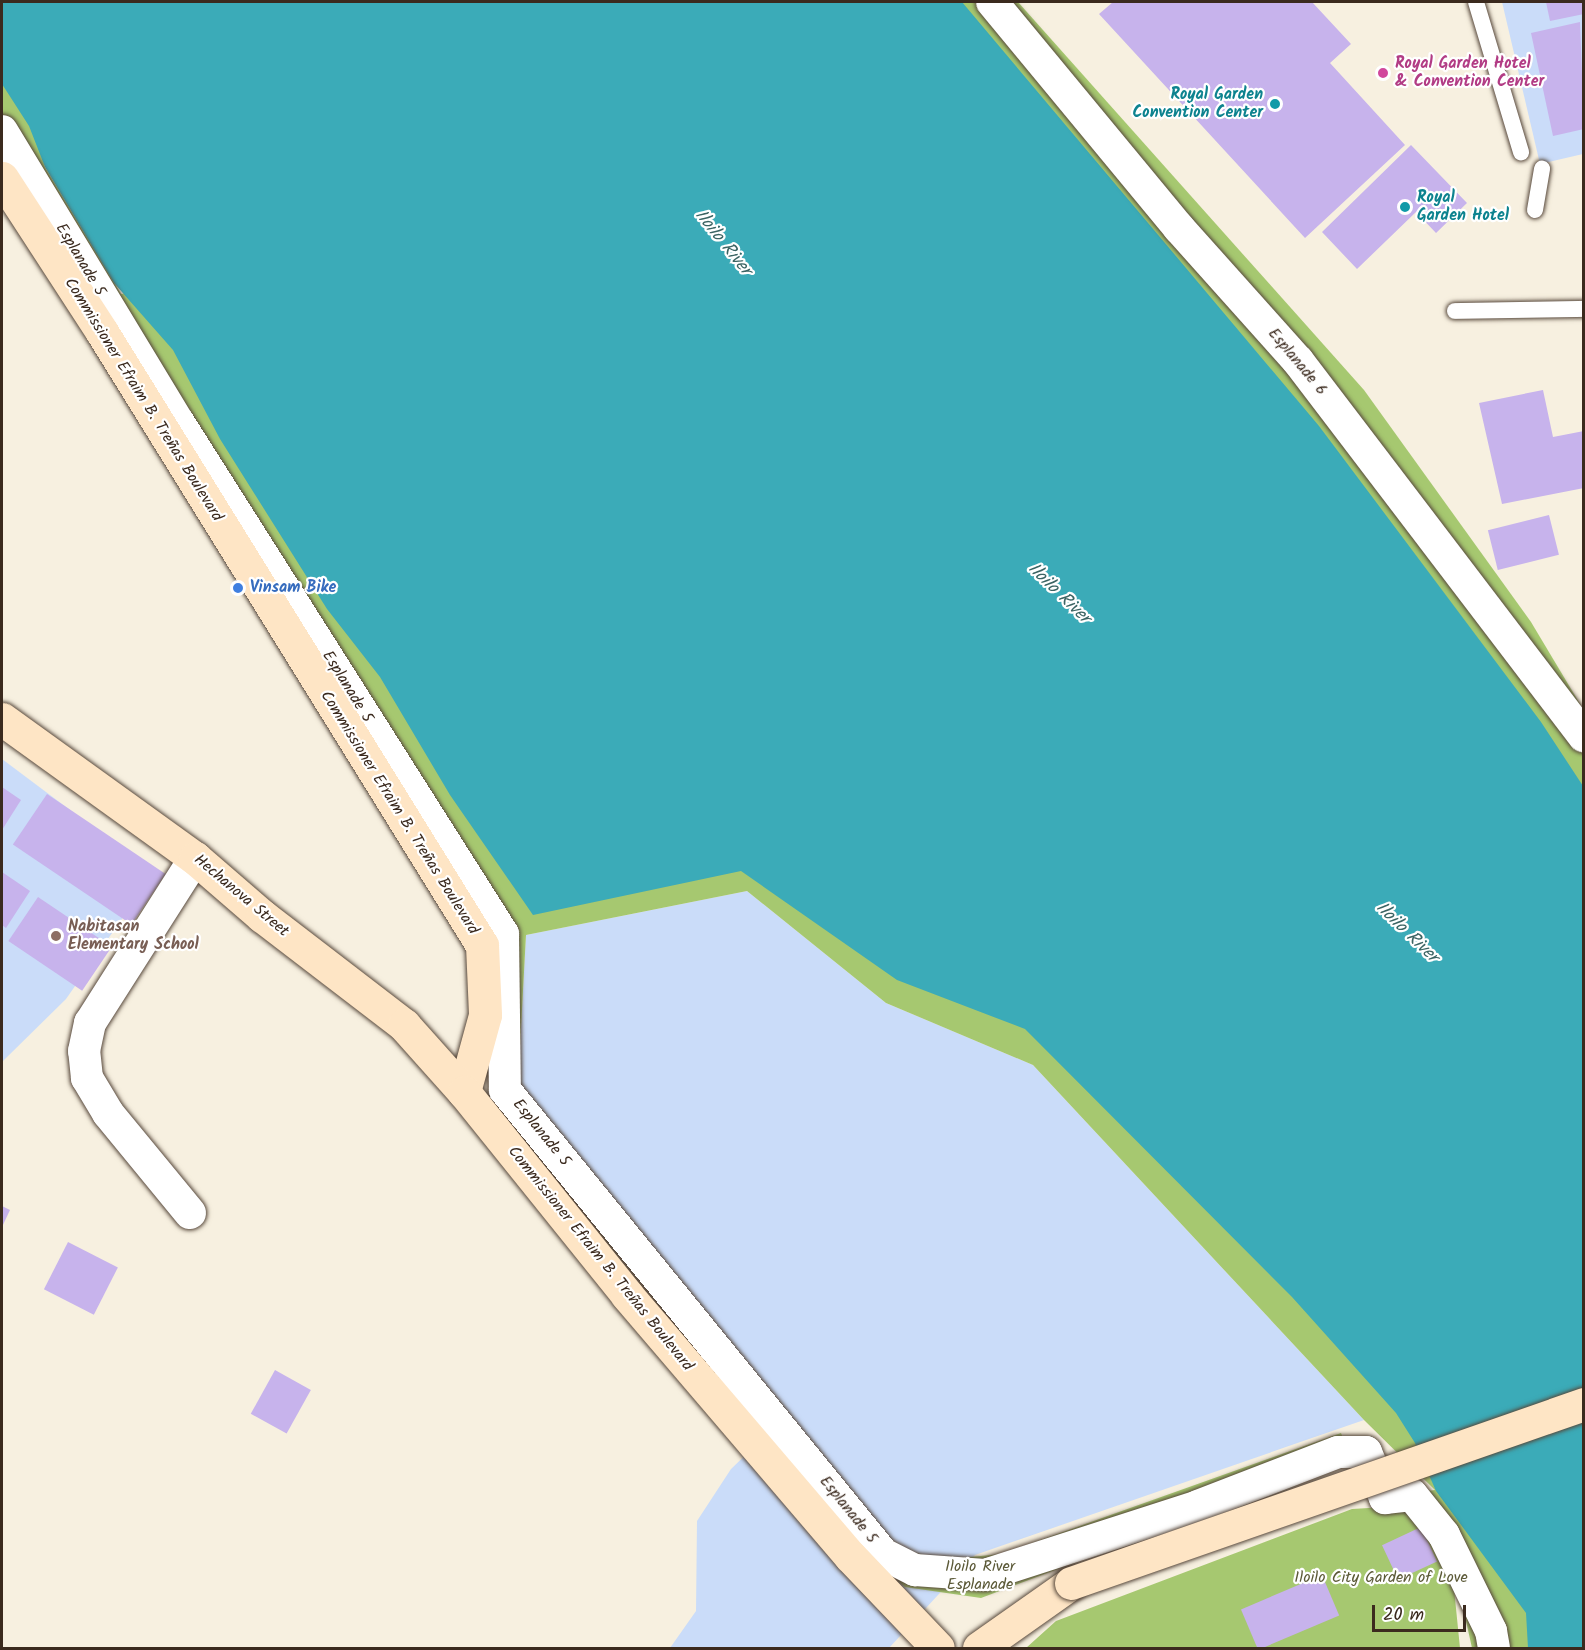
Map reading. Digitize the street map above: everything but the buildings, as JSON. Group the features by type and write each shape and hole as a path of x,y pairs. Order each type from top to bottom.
{"main road":[{"name":"Commissioner Efraim B. Treñas Boulevard","path":"2,178 102,332 482,945 485,1015 464,1092 642,1313 850,1556 938,1648"},
{"name":"Hechanova Street","path":"2,718 195,858 262,916 404,1025 464,1092"},
{"path":"979,1648 1071,1583 1584,1404"}],"street":[{"name":"Esplanade 6","path":"992,2 1184,234 1305,369 1584,737"},
{"name":"Esplanade 5","path":"2,131 179,423 503,934 505,1090 883,1554 915,1570 985,1575 1198,1506 1338,1452 1366,1452 1385,1498 1412,1495 1444,1535 1491,1631 1494,1648"},
{"path":"190,1213 108,1113 87,1078 84,1051 90,1023 195,858"}],"lane":[{"path":"1476,2 1521,152"},
{"path":"1535,210 1542,169"},
{"path":"1455,311 1584,309"}],"shaded area":[{"path":"1502,2 1583,2 1583,154 1540,164"},
{"name":"Nabitasan Elementary School","path":"2,759 154,873 66,999 2,1062"},
{"path":"747,891 886,1003 1033,1065 1364,1420 975,1555 889,1648 670,1648 696,1611 697,1521 731,1469 787,1415 518,1084 526,935"}],"green space":[{"path":"2,2 45,167 121,294 165,286 1077,958 1567,1648 1472,1648 1450,1549 1460,1648 1026,1648 1056,1621 1352,1509 1402,1506 1427,1491 1435,1490 1364,1420 1033,1065 886,1003 747,891 526,935 518,1084 889,1545 940,1560 1001,1554 1341,1433 1351,1459 981,1598 905,1587 850,1540 504,1101 497,938 2,144"},
{"path":"929,2 1018,2 1364,390 1531,622 1583,709 1583,816"}],"water":[{"name":"Iloilo River","path":"2,2 962,2 1319,426 1541,722 1583,786 1583,1648 1528,1648 1526,1613 1436,1491 1415,1443 1396,1413 1292,1297 1025,1029 897,980 741,871 533,915 450,795 380,677 327,609 220,439 173,350 114,283 45,167 29,126 2,84"}],"place":[{"name":"Royal Garden Hotel & Convention Center","path":"1383,73"},
{"name":"Royal Garden Convention Center","path":"1275,104"},
{"name":"Royal Garden Hotel","path":"1405,207"},
{"name":"Vinsam Bike","path":"238,588"},
{"name":"Nabitasan Elementary School","path":"56,936"}],"park label":[{"name":"Iloilo River Esplanade","path":"980,1576"},
{"name":"Iloilo City Garden of Love","path":"1381,1578"}]}
